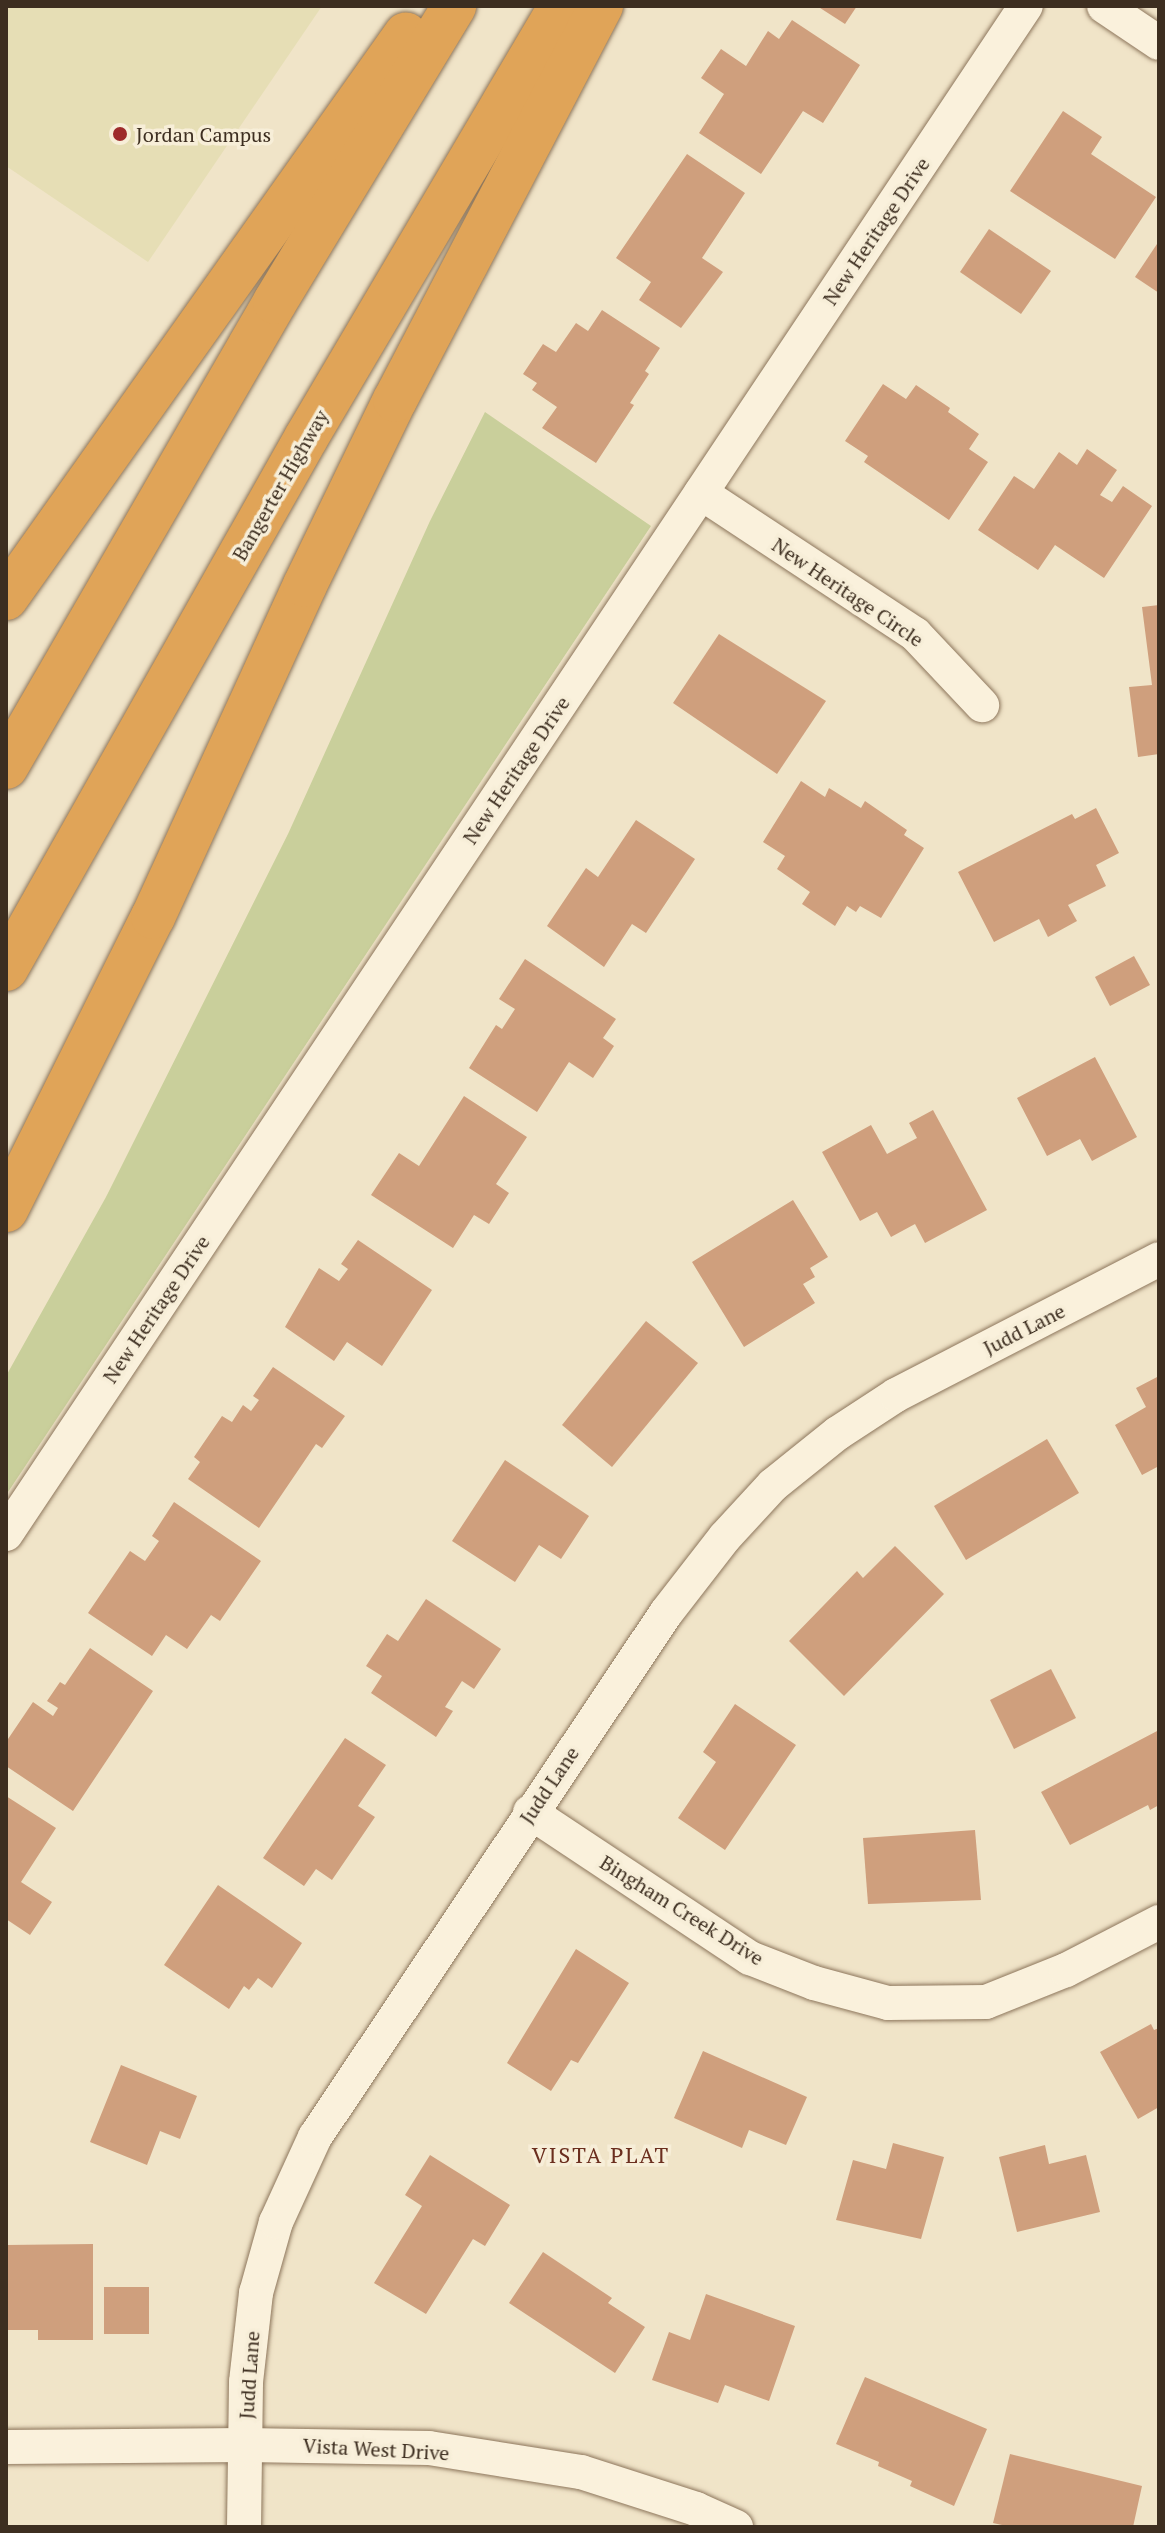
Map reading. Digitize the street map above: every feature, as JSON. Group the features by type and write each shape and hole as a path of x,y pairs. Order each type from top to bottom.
{"highway":[{"path":"6,598 426,6"},
{"path":"6,767 275,302 454,6"},
{"name":"Bangerter Highway","path":"6,969 314,424 561,6"},
{"path":"6,1210 153,917 298,599 395,400 601,6"}],"street":[{"name":"New Heritage Drive","path":"6,1534 1026,6"},
{"path":"1104,6 1159,43"},
{"name":"New Heritage Circle","path":"701,493 915,634 982,705"},
{"name":"Judd Lane","path":"244,2527 246,2382 256,2293 276,2222 315,2137 666,1613 725,1537 773,1485 838,1433 896,1395 1159,1259"},
{"name":"Bingham Creek Drive","path":"530,1812 750,1958 814,1983 888,2003 986,2002 1066,1970 1159,1922"},
{"name":"Vista West Drive","path":"6,2447 245,2445 429,2448 581,2472 696,2509 736,2527"}],"shaded area":[{"name":"Jordan Campus","path":"6,6 322,6 148,262 6,166"}],"green space":[{"path":"485,412 651,526 6,1495 6,1376 106,1197 288,834 430,521"}],"building":[{"path":"817,6 857,6 845,24"},
{"path":"792,20 860,65 823,123 803,111 761,174 699,133 724,94 701,78 721,49 746,66 768,31 779,39"},
{"path":"1063,111 1102,137 1091,154 1156,197 1115,259 1010,191"},
{"path":"687,154 745,193 702,258 723,272 681,328 639,300 651,282 616,258"},
{"path":"989,229 1051,271 1021,314 960,272"},
{"path":"1159,241 1159,293 1135,277"},
{"path":"602,310 660,348 645,371 649,374 630,403 634,405 596,463 542,428 557,407 532,390 537,383 523,374 543,344 556,352 576,323 588,331"},
{"path":"883,384 906,399 916,385 950,408 948,412 979,434 969,449 988,462 949,520 864,462 868,456 845,441"},
{"path":"1087,449 1117,470 1100,495 1112,502 1123,486 1152,506 1104,578 1055,545 1038,570 978,530 1014,476 1034,489 1059,452 1077,465"},
{"path":"1159,605 1159,754 1138,757 1129,687 1152,685 1142,607"},
{"path":"719,634 826,701 777,774 673,703"},
{"path":"801,781 825,797 829,788 861,808 865,801 907,830 904,835 924,848 881,918 860,906 856,912 847,906 835,926 802,904 810,892 777,869 785,856 763,842"},
{"path":"1096,808 1119,853 1096,865 1106,886 1068,905 1077,921 1048,937 1039,919 994,942 958,872 1072,814 1075,819"},
{"path":"636,820 695,859 646,933 632,924 604,967 547,926 586,868 598,877"},
{"path":"1134,956 1150,985 1110,1006 1095,977"},
{"path":"525,959 616,1019 603,1038 614,1046 593,1078 569,1062 537,1112 469,1068 496,1025 502,1029 515,1009 499,999"},
{"path":"1095,1057 1137,1137 1092,1161 1080,1139 1047,1156 1017,1098"},
{"path":"464,1096 527,1137 496,1184 509,1193 489,1224 474,1215 453,1248 371,1195 399,1153 419,1166"},
{"path":"933,1110 987,1210 925,1243 915,1224 891,1237 877,1212 860,1221 822,1152 871,1125 887,1154 917,1138 909,1123"},
{"path":"793,1200 828,1257 810,1268 815,1277 803,1284 815,1303 744,1347 692,1262"},
{"path":"358,1240 432,1290 382,1366 347,1342 334,1361 285,1327 319,1268 339,1281 348,1269 341,1264"},
{"path":"646,1321 698,1363 612,1467 562,1425"},
{"path":"273,1367 345,1416 322,1448 316,1444 259,1528 188,1479 200,1462 194,1457 222,1416 232,1422 243,1405 251,1411 259,1400 253,1396"},
{"path":"1159,1376 1159,1466 1142,1475 1115,1425 1146,1407 1136,1388"},
{"path":"1047,1439 1079,1493 966,1560 934,1506"},
{"path":"505,1460 589,1516 561,1559 539,1545 515,1582 452,1541"},
{"path":"174,1502 261,1561 220,1621 211,1615 187,1649 166,1635 152,1656 88,1613 130,1551 145,1561 159,1541 152,1536"},
{"path":"895,1546 944,1594 844,1696 789,1641 857,1571 863,1578"},
{"path":"426,1599 501,1649 474,1689 462,1681 445,1707 453,1711 436,1737 371,1693 382,1676 366,1666 387,1634 398,1641"},
{"path":"90,1648 153,1691 73,1811 6,1766 6,1742 33,1702 53,1716 58,1708 47,1701 60,1682 65,1685"},
{"path":"1051,1669 1076,1718 1014,1749 990,1700"},
{"path":"735,1704 796,1745 725,1850 678,1818 716,1762 703,1752"},
{"path":"1159,1730 1159,1805 1150,1810 1148,1805 1070,1845 1041,1792"},
{"path":"345,1738 386,1765 358,1806 375,1817 332,1880 316,1869 304,1886 263,1858"},
{"path":"6,1796 56,1828 21,1882 52,1902 30,1935 6,1919"},
{"path":"975,1830 981,1900 868,1904 863,1838"},
{"path":"218,1885 302,1943 272,1988 258,1978 249,1990 244,1986 229,2009 164,1965"},
{"path":"576,1949 629,1983 578,2063 571,2060 551,2091 507,2063"},
{"path":"1151,2024 1154,2030 1159,2028 1159,2107 1138,2119 1100,2052"},
{"path":"703,2051 807,2097 786,2145 749,2130 742,2148 674,2118"},
{"path":"121,2065 197,2096 180,2139 160,2131 147,2165 90,2142"},
{"path":"893,2143 944,2157 921,2239 836,2220 853,2160 886,2169"},
{"path":"1045,2145 1049,2164 1086,2155 1100,2212 1017,2232 999,2157"},
{"path":"430,2155 510,2205 485,2246 473,2239 426,2314 374,2283 422,2206 405,2195"},
{"path":"93,2244 93,2340 38,2340 38,2330 6,2330 6,2245"},
{"path":"543,2252 612,2298 608,2303 645,2327 615,2373 509,2303"},
{"path":"104,2287 149,2287 149,2334 104,2334"},
{"path":"706,2294 795,2326 769,2401 725,2385 718,2403 652,2380 669,2332 690,2340"},
{"path":"865,2377 987,2429 954,2506 910,2486 912,2481 878,2466 879,2462 836,2444"},
{"path":"1010,2454 1142,2486 1133,2527 1011,2527 993,2523"}],"place":[{"name":"Jordan Campus","path":"120,134"}],"district":[{"name":"VISTA PLAT","path":"601,2155"}]}
